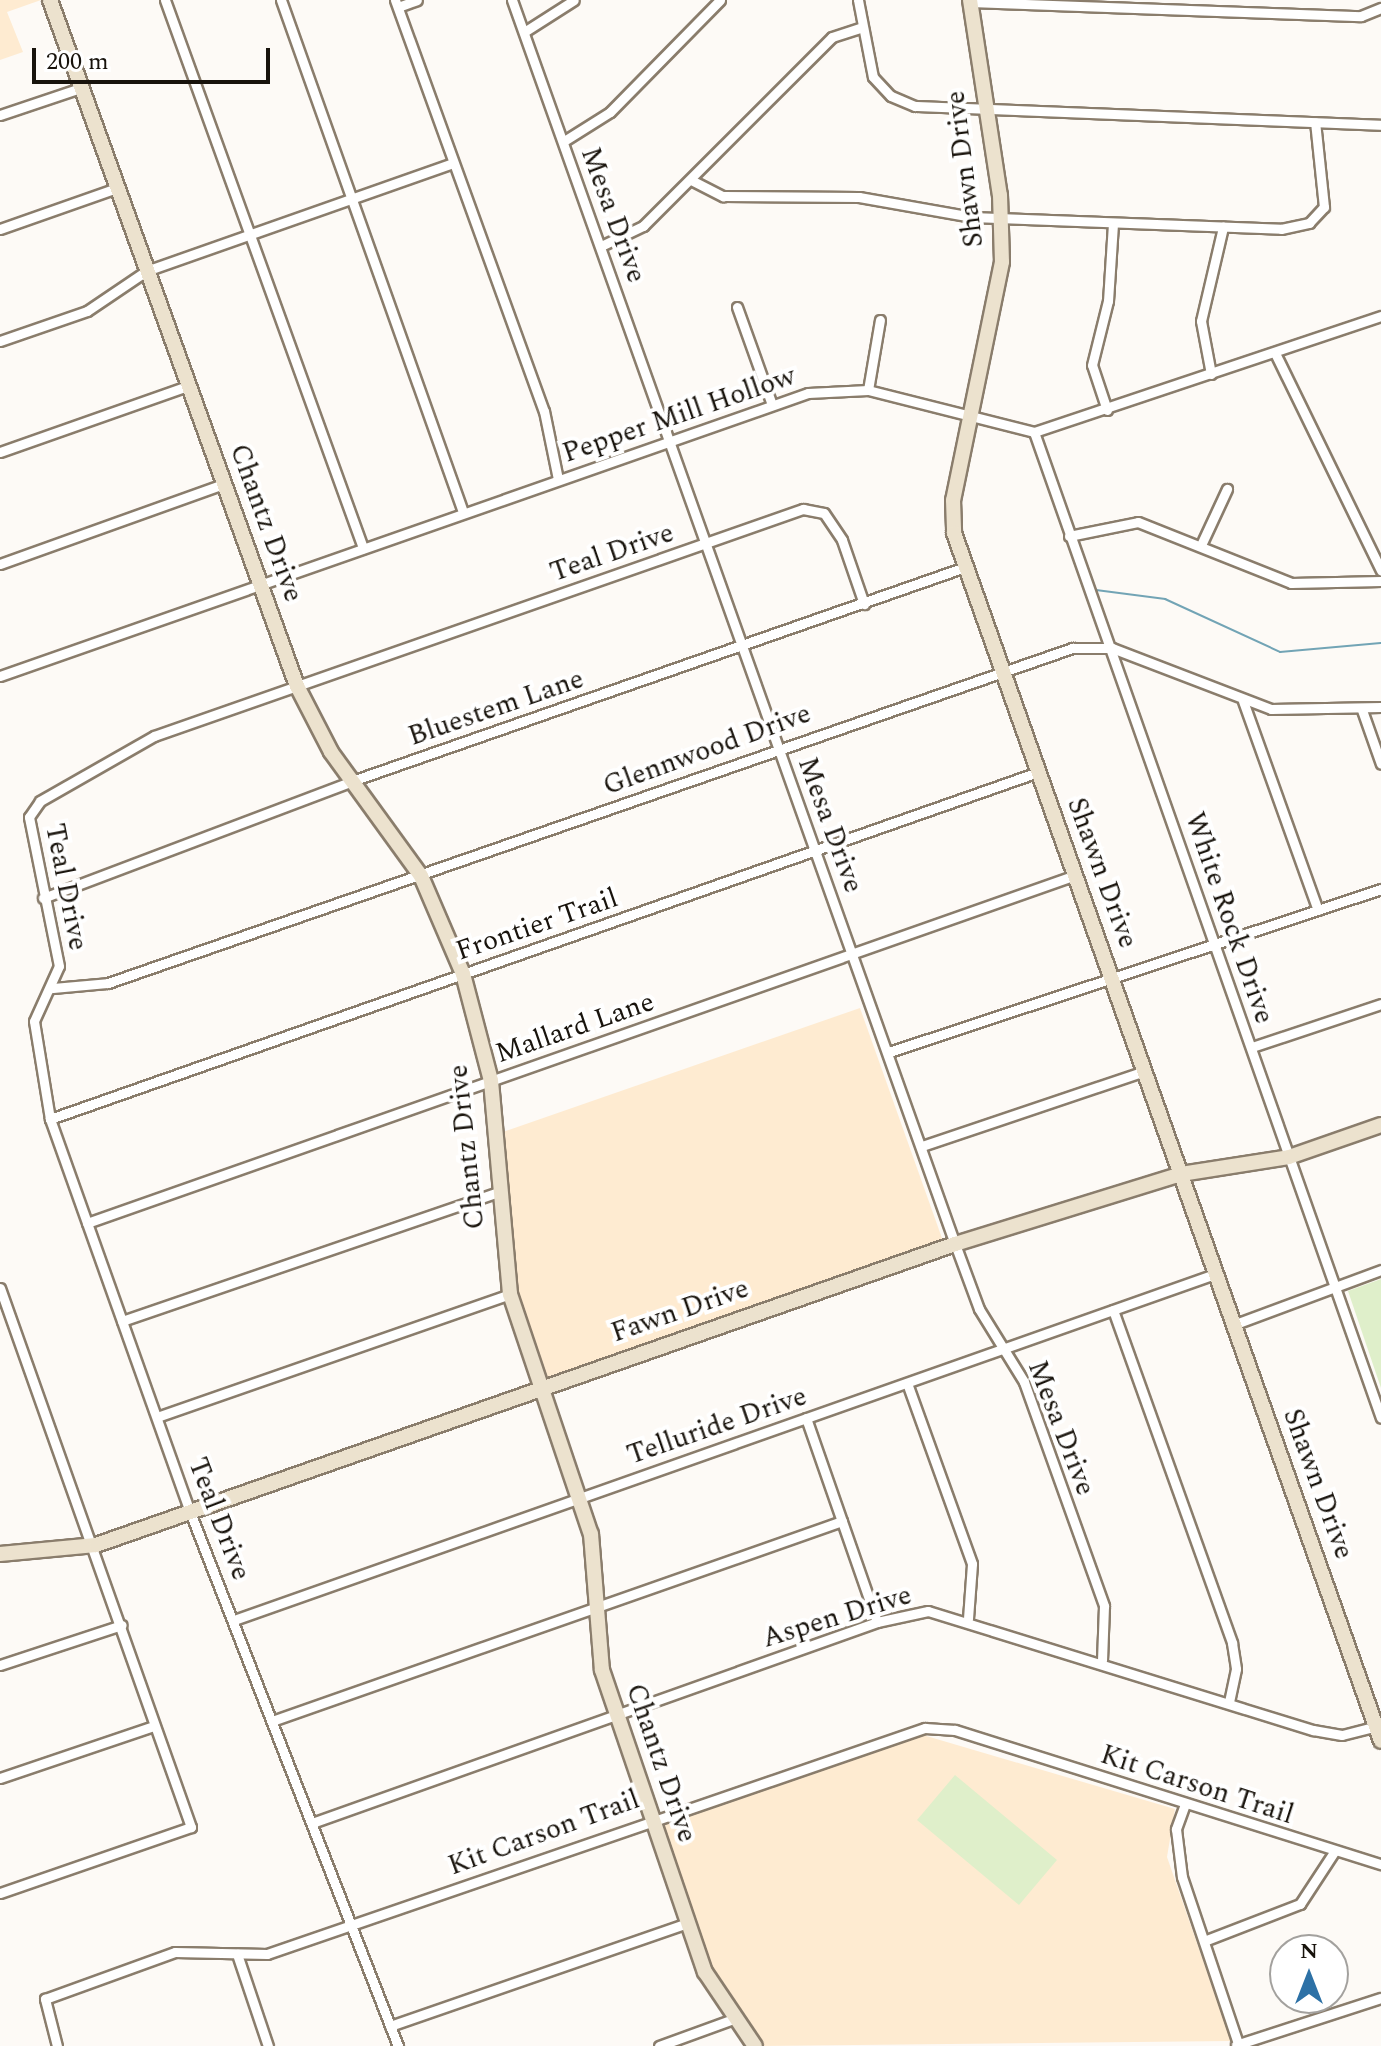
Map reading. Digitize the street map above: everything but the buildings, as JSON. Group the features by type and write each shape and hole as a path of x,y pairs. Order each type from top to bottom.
{"street":[{"name":"Chantz Drive","path":"50,0 297,686 352,781 421,876 463,974 491,1081 510,1294 582,1497 600,1662 687,1923 733,2019 755,2046"},
{"path":"165,0 363,548"},
{"path":"281,0 463,512"},
{"path":"417,0 396,4 544,411 558,479"},
{"name":"Mesa Drive","path":"512,0 708,542 955,1244 1004,1349 1024,1382 1104,1606 1102,1660"},
{"path":"524,32 574,0"},
{"path":"564,141 610,112 720,0"},
{"path":"858,0 868,63 891,96 915,106 1381,125"},
{"path":"970,1 1361,16 1381,8"},
{"name":"Shawn Drive","path":"970,1 1002,219 999,301 953,500 965,567 1379,1731"},
{"path":"601,246 643,226 693,181 832,37 862,27"},
{"path":"0,115 83,87"},
{"path":"693,181 723,196 849,196 1002,219 1281,229 1319,217 1324,207 1315,122"},
{"path":"0,341 87,311 146,271 452,163"},
{"path":"0,229 119,187"},
{"path":"1107,410 1092,365 1108,301 1113,223"},
{"path":"1211,374 1201,321 1223,227"},
{"path":"737,307 772,405"},
{"path":"1034,432 1380,318"},
{"path":"868,390 880,320"},
{"path":"1275,353 1381,570"},
{"path":"0,452 187,386"},
{"name":"Pepper Mill Hollow","path":"0,676 772,405 826,391 868,390 1034,432"},
{"name":"White Rock Drive","path":"1034,432 1381,1418"},
{"path":"0,564 224,484"},
{"path":"1201,545 1227,489"},
{"name":"Teal Drive","path":"398,2046 190,1512 50,1119 34,1021 52,988 58,952 28,827 40,801 140,742 803,509 824,513 864,604"},
{"path":"1069,536 1138,522 1291,583 1381,581"},
{"name":"Bluestem Lane","path":"43,898 352,781 965,567"},
{"name":"Glennwood Drive","path":"52,988 108,983 421,876 1002,669 1072,648 1112,648 1243,701 1294,712 1381,707"},
{"path":"1243,701 1318,910"},
{"path":"1362,710 1381,764"},
{"name":"Frontier Trail","path":"50,1119 1038,772"},
{"name":"Mallard Lane","path":"87,1223 1076,875"},
{"path":"889,1052 1381,889"},
{"path":"1252,1047 1381,1004"},
{"path":"922,1146 1145,1071"},
{"name":"Fawn Drive","path":"0,1554 96,1545 955,1244 1181,1174 1289,1157 1381,1125"},
{"path":"122,1321 501,1191"},
{"path":"1233,1325 1381,1270"},
{"name":"Telluride Drive","path":"234,1620 1215,1274"},
{"path":"0,1288 96,1545 154,1726 191,1827 0,1893"},
{"path":"157,1417 510,1294"},
{"path":"1113,1310 1232,1643 1236,1669 1229,1703"},
{"path":"907,1383 972,1564 968,1619"},
{"path":"806,1418 877,1622"},
{"path":"272,1721 842,1521"},
{"name":"Aspen Drive","path":"312,1823 877,1622 928,1611 968,1619 1102,1660 1328,1734 1379,1731"},
{"path":"0,1665 122,1625"},
{"path":"0,1778 154,1726"},
{"name":"Kit Carson Trail","path":"57,2046 44,2002 175,1952 267,1954 652,1818 925,1728 955,1730 1334,1852 1381,1864"},
{"path":"1185,1804 1175,1847 1237,2045 1381,1998"},
{"path":"1204,1941 1300,1904 1334,1852"},
{"path":"390,2026 687,1923"},
{"path":"237,1954 268,2046"},
{"path":"659,2046 733,2019"}],"shaded area":[{"path":"0,0 41,0 7,12 23,52 0,60"},
{"path":"860,1008 943,1241 543,1381 512,1277 500,1133"},
{"path":"923,1735 1175,1809 1167,1857 1231,2041 763,2046 711,1970 662,1825"}],"green space":[{"path":"1381,1279 1381,1388 1348,1291"},
{"path":"955,1775 1057,1860 1019,1905 917,1820"}],"waterway":[{"path":"1096,590 1165,599 1280,652 1381,643"}]}
